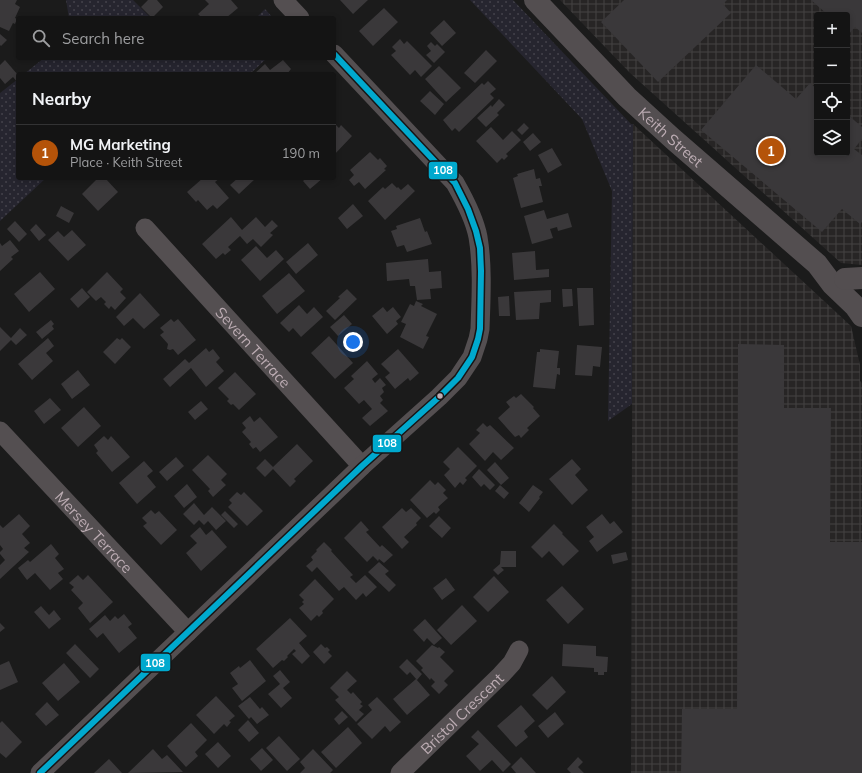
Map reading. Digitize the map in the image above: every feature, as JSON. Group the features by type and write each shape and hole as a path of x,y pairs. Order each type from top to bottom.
{"street":[{"path":"283,0 298,16"},
{"name":"Keith Street","path":"535,0 627,97 817,264 832,284 855,306 862,316"},
{"path":"40,773 362,466 439,397 458,378 472,357 480,329 480,264 478,236 465,201 455,183 336,56"},
{"name":"Severn Terrace","path":"145,228 362,466"},
{"name":"Keith Street","path":"817,264 856,283"},
{"name":"Mersey Terrace","path":"0,431 188,632"},
{"name":"Bristol Crescent","path":"400,773 501,675 512,663 519,650"}],"shaded area":[{"path":"66,0 133,0 149,16 69,16"},
{"path":"470,0 513,0 631,124 633,124 632,404 608,421 612,191 582,119"},
{"path":"560,0 862,0 862,265 841,263 630,73"},
{"path":"265,9 271,16 258,16"},
{"path":"42,60 265,60 252,72 26,72"},
{"path":"16,81 16,180 44,180 0,221 0,93"},
{"path":"633,124 851,326 860,365 860,381 862,383 862,773 631,773"}],"building":[{"path":"0,0 17,0 15,4 20,7 15,18 15,24 13,23 9,31 0,27"},
{"path":"148,0 157,0 163,7 154,16 150,16 141,7"},
{"path":"205,0 231,0 238,8 228,16 200,16 198,14 209,4"},
{"path":"340,0 368,0 353,14"},
{"path":"624,0 727,0 723,4 731,13 658,82 601,22"},
{"path":"811,0 862,0 862,33 855,27 850,33 850,12 825,12"},
{"path":"384,8 398,22 373,46 359,31"},
{"path":"444,20 456,33 442,46 430,33"},
{"path":"0,34 7,40 1,46 0,45"},
{"path":"400,39 404,44 407,41 432,66 421,77 415,70 410,75 391,55 396,51 392,47"},
{"path":"431,42 435,46 437,44 445,52 434,63 426,55 431,51 427,46"},
{"path":"486,50 497,61 475,83 464,73"},
{"path":"5,60 16,73 16,81 13,77 5,84 0,78 0,65"},
{"path":"283,60 291,69 289,72 256,72 265,64 270,70"},
{"path":"756,65 796,99 810,83 814,86 814,156 850,156 850,117 862,127 862,139 854,149 862,155 862,222 860,224 842,209 822,232 701,130"},
{"path":"439,66 461,88 446,102 425,79"},
{"path":"488,81 496,89 490,94 494,98 459,132 455,128 452,131 443,120 482,83 484,85"},
{"path":"430,91 444,104 435,115 420,101"},
{"path":"499,99 505,105 497,113 499,115 486,127 477,118 491,105 492,107"},
{"path":"524,123 529,128 522,135 517,130"},
{"path":"336,125 339,128 341,125 352,136 336,153"},
{"path":"491,127 503,140 512,131 521,140 506,154 508,156 504,160 502,158 497,163 476,141"},
{"path":"533,133 541,142 530,151 523,142"},
{"path":"552,148 562,165 548,173 538,155"},
{"path":"370,152 378,160 380,158 387,166 384,169 386,170 365,189 359,182 354,186 349,180 354,175 350,170"},
{"path":"534,169 536,179 540,178 542,186 539,186 543,202 521,208 513,178 518,176 517,174"},
{"path":"96,180 107,180 118,192 98,211 82,194"},
{"path":"201,180 218,180 215,182 229,198 217,209 213,205 207,210 198,200 196,202 187,192"},
{"path":"236,180 254,180 239,194 230,185"},
{"path":"304,180 321,180 310,189 303,181"},
{"path":"392,183 401,190 408,184 415,191 385,220 368,201 383,187 385,189"},
{"path":"353,204 363,216 347,229 338,218"},
{"path":"61,206 74,213 69,223 56,216"},
{"path":"544,210 547,219 568,213 572,227 558,231 557,227 550,229 553,238 532,244 524,216"},
{"path":"231,217 242,230 256,217 265,227 272,220 278,226 270,233 273,235 261,247 253,239 247,244 240,236 228,247 231,250 225,255 223,253 216,259 202,244"},
{"path":"420,218 425,232 427,231 432,244 407,252 404,245 397,247 391,231 397,229 396,226"},
{"path":"15,221 27,234 19,242 7,229"},
{"path":"36,224 46,235 39,241 30,230"},
{"path":"72,230 86,245 68,261 48,240 58,231 64,237"},
{"path":"10,240 19,251 11,257 13,259 0,271 0,243 2,246"},
{"path":"308,243 318,255 296,274 286,262"},
{"path":"256,246 267,258 276,250 284,259 260,281 241,260"},
{"path":"535,251 536,270 549,269 549,277 514,280 512,253"},
{"path":"428,259 429,272 441,271 442,288 430,289 431,299 417,300 415,286 410,286 409,279 387,281 386,263"},
{"path":"40,272 55,289 29,312 14,294"},
{"path":"107,272 123,289 120,292 126,298 115,310 111,306 109,309 104,304 106,302 101,297 96,301 87,292"},
{"path":"289,273 305,291 277,314 262,296"},
{"path":"82,288 90,297 78,308 70,299"},
{"path":"577,288 593,288 594,325 579,326"},
{"path":"347,289 357,299 335,320 326,311"},
{"path":"562,289 572,289 573,306 563,307"},
{"path":"551,290 551,302 540,303 539,319 516,320 514,292"},
{"path":"140,293 160,315 144,329 133,318 124,326 116,317"},
{"path":"509,296 510,316 499,316 498,297"},
{"path":"416,301 423,304 421,306 437,314 426,336 429,337 423,349 400,337 406,324 401,322 410,304 414,306"},
{"path":"299,305 307,314 314,307 323,317 301,337 293,328 289,332 280,323"},
{"path":"383,307 387,312 393,307 401,317 396,321 398,324 387,334 372,316"},
{"path":"344,315 352,324 338,336 330,327"},
{"path":"171,319 174,322 178,319 196,340 178,355 173,349 167,349 168,344 160,335 164,332 160,328"},
{"path":"51,320 54,324 52,326 54,329 42,339 36,332"},
{"path":"0,327 11,338 20,328 27,335 16,345 11,340 0,351"},
{"path":"329,336 353,363 335,379 311,353"},
{"path":"48,338 54,346 46,353 53,361 32,380 18,364"},
{"path":"117,338 120,340 122,338 131,347 115,364 103,352"},
{"path":"738,344 784,345 784,408 831,408 830,542 862,542 862,773 681,773 682,709 737,709"},
{"path":"577,345 602,347 600,367 593,366 592,376 575,375"},
{"path":"206,348 209,352 213,349 220,358 216,362 224,371 206,387 191,368 170,387 163,379 185,359 189,363"},
{"path":"398,349 419,373 410,381 408,378 395,389 385,377 390,373 381,364"},
{"path":"540,349 559,351 557,368 560,368 560,375 557,374 555,389 533,387 537,352 540,352"},
{"path":"367,361 378,374 372,379 375,383 380,378 386,385 382,388 384,392 380,396 383,400 380,403 388,411 370,426 362,418 372,409 364,400 359,404 344,388 354,379 351,376"},
{"path":"78,370 90,385 72,399 61,384"},
{"path":"235,372 256,394 239,410 227,401 229,399 218,388"},
{"path":"521,394 534,407 533,408 540,416 527,428 529,430 521,438 519,435 515,437 498,418 510,407 506,402 514,396 516,398"},
{"path":"50,398 61,410 44,424 34,411"},
{"path":"201,401 208,409 195,420 188,412"},
{"path":"84,407 101,426 78,447 61,428"},
{"path":"250,416 254,422 260,417 278,437 260,452 256,447 253,449 249,444 251,442 242,432 246,428 242,423"},
{"path":"483,423 487,427 490,425 514,448 501,460 493,452 485,461 469,444 480,433 476,430"},
{"path":"104,436 108,440 111,436 130,457 112,472 96,453 98,451 94,445"},
{"path":"297,444 313,461 294,479 296,481 290,487 273,469 265,477 256,468 265,459 273,467"},
{"path":"458,447 477,466 465,478 467,480 463,485 460,482 455,488 444,475 450,469 443,462"},
{"path":"208,455 227,474 221,480 226,485 213,497 208,491 210,489 192,470"},
{"path":"176,457 184,466 167,481 159,472"},
{"path":"572,459 581,469 575,475 588,490 572,505 549,479"},
{"path":"144,461 153,471 147,476 156,487 137,504 119,483"},
{"path":"495,462 509,478 501,485 487,470"},
{"path":"479,469 495,485 490,490 484,484 481,487 472,477"},
{"path":"430,480 435,485 438,482 446,490 443,493 448,498 438,507 440,510 436,514 434,512 427,518 410,500"},
{"path":"187,484 197,497 184,508 174,496"},
{"path":"500,485 509,493 504,499 495,491"},
{"path":"533,485 543,492 529,512 519,503"},
{"path":"237,492 241,495 244,492 263,511 247,526 228,507 232,503 229,500"},
{"path":"194,503 204,515 212,507 226,521 216,530 208,521 204,525 199,520 194,525 183,514"},
{"path":"402,508 406,512 411,508 421,518 416,523 417,525 404,537 409,542 402,549 382,527"},
{"path":"151,510 155,514 159,511 177,530 161,545 143,526 147,523 142,518"},
{"path":"225,511 238,524 234,528 221,515"},
{"path":"19,514 30,526 22,534 30,543 24,548 29,552 0,579 0,565 5,560 0,554 3,549 0,545 0,525 3,528"},
{"path":"602,514 610,524 614,521 623,532 597,552 589,541 594,537 586,527"},
{"path":"439,516 451,528 442,538 429,526"},
{"path":"361,521 369,530 366,532 380,547 382,545 393,555 384,563 379,559 378,561 373,556 367,562 344,538"},
{"path":"554,524 579,551 563,566 549,551 542,558 531,547"},
{"path":"200,527 206,535 212,530 227,547 201,571 186,553 197,543 190,536"},
{"path":"324,542 353,575 350,577 356,583 365,575 377,587 366,597 363,593 356,600 344,587 339,591 317,567 312,572 306,566 313,560 311,557"},
{"path":"51,544 59,554 55,558 64,569 58,573 63,579 50,590 35,573 27,580 18,568 28,560 30,562"},
{"path":"501,551 516,551 516,567 501,567 504,570 498,575 493,570 500,564"},
{"path":"626,552 628,560 613,564 611,555"},
{"path":"379,562 389,571 385,574 396,585 389,592 368,572"},
{"path":"78,575 83,580 88,575 113,602 90,623 78,608 83,603 71,590 74,587 69,583"},
{"path":"494,576 509,592 488,612 473,597"},
{"path":"446,578 455,590 442,600 433,588"},
{"path":"315,579 334,599 322,611 323,613 319,617 317,615 311,621 299,608 304,604 302,602 304,600 299,595"},
{"path":"562,586 584,609 568,624 546,600"},
{"path":"462,605 477,621 451,645 437,630"},
{"path":"41,606 49,615 54,610 61,619 49,629 34,612"},
{"path":"124,614 132,624 128,627 137,638 119,653 103,633 97,638 89,629 105,615 110,621 115,616 118,619"},
{"path":"290,618 307,636 299,643 310,656 302,664 292,654 296,651 294,649 284,661 282,660 273,668 256,649"},
{"path":"425,619 442,638 434,645 427,638 424,642 413,630"},
{"path":"0,623 5,628 0,632"},
{"path":"75,644 99,669 90,678 66,653"},
{"path":"321,644 330,650 328,652 332,656 324,664 313,652"},
{"path":"563,644 596,646 596,656 608,657 607,672 604,672 604,675 598,675 598,672 594,672 594,668 562,666"},
{"path":"432,645 438,648 439,647 445,652 440,657 454,671 444,681 448,685 439,694 431,686 435,682 431,678 430,680 421,670 423,668 416,661"},
{"path":"407,659 422,674 417,680 410,672 407,675 399,667"},
{"path":"250,660 266,681 242,701 232,688 238,684 230,673 239,666 240,668"},
{"path":"9,661 18,682 0,690 0,665"},
{"path":"64,663 80,682 58,701 42,683"},
{"path":"280,670 290,682 283,688 292,698 281,708 268,694 280,684 273,676"},
{"path":"347,671 357,681 347,690 351,694 353,692 362,702 360,704 363,706 359,710 364,714 356,722 335,700 339,697 330,688"},
{"path":"552,676 566,692 547,710 532,695"},
{"path":"416,679 430,695 407,715 393,699"},
{"path":"216,696 235,716 229,721 231,722 227,727 224,724 214,734 196,715"},
{"path":"250,697 260,709 262,707 269,715 257,724 251,717 249,719 238,706"},
{"path":"377,697 401,722 390,732 385,726 372,739 357,724 372,710 368,705"},
{"path":"47,702 59,715 46,726 35,714"},
{"path":"521,705 535,721 524,731 528,737 516,747 497,726"},
{"path":"342,711 348,717 339,725 334,719"},
{"path":"555,712 564,724 548,738 538,726"},
{"path":"248,720 259,733 249,742 238,730"},
{"path":"2,721 22,742 6,758 0,753 0,723"},
{"path":"191,723 207,740 195,752 198,756 186,767 167,746"},
{"path":"348,727 362,743 336,768 321,752"},
{"path":"478,730 511,764 503,772 492,760 480,771 466,756 479,744 471,737"},
{"path":"279,736 300,759 287,771 266,748"},
{"path":"218,742 231,756 218,768 205,754"},
{"path":"262,748 273,760 261,771 250,759"},
{"path":"153,749 162,759 167,755 183,772 128,773"},
{"path":"313,749 333,770 330,773 300,773 305,768 300,762"},
{"path":"521,757 536,773 516,773 511,767"},
{"path":"578,757 583,762 578,767 584,773 571,773 567,769"},
{"path":"109,759 122,773 94,773"}],"transit line":[{"name":"108","path":"40,773 362,466 439,397 458,378 472,357 480,329 481,271 480,248 468,209 455,183 336,56"}],"place":[{"name":"MG Marketing","path":"771,151"}]}
